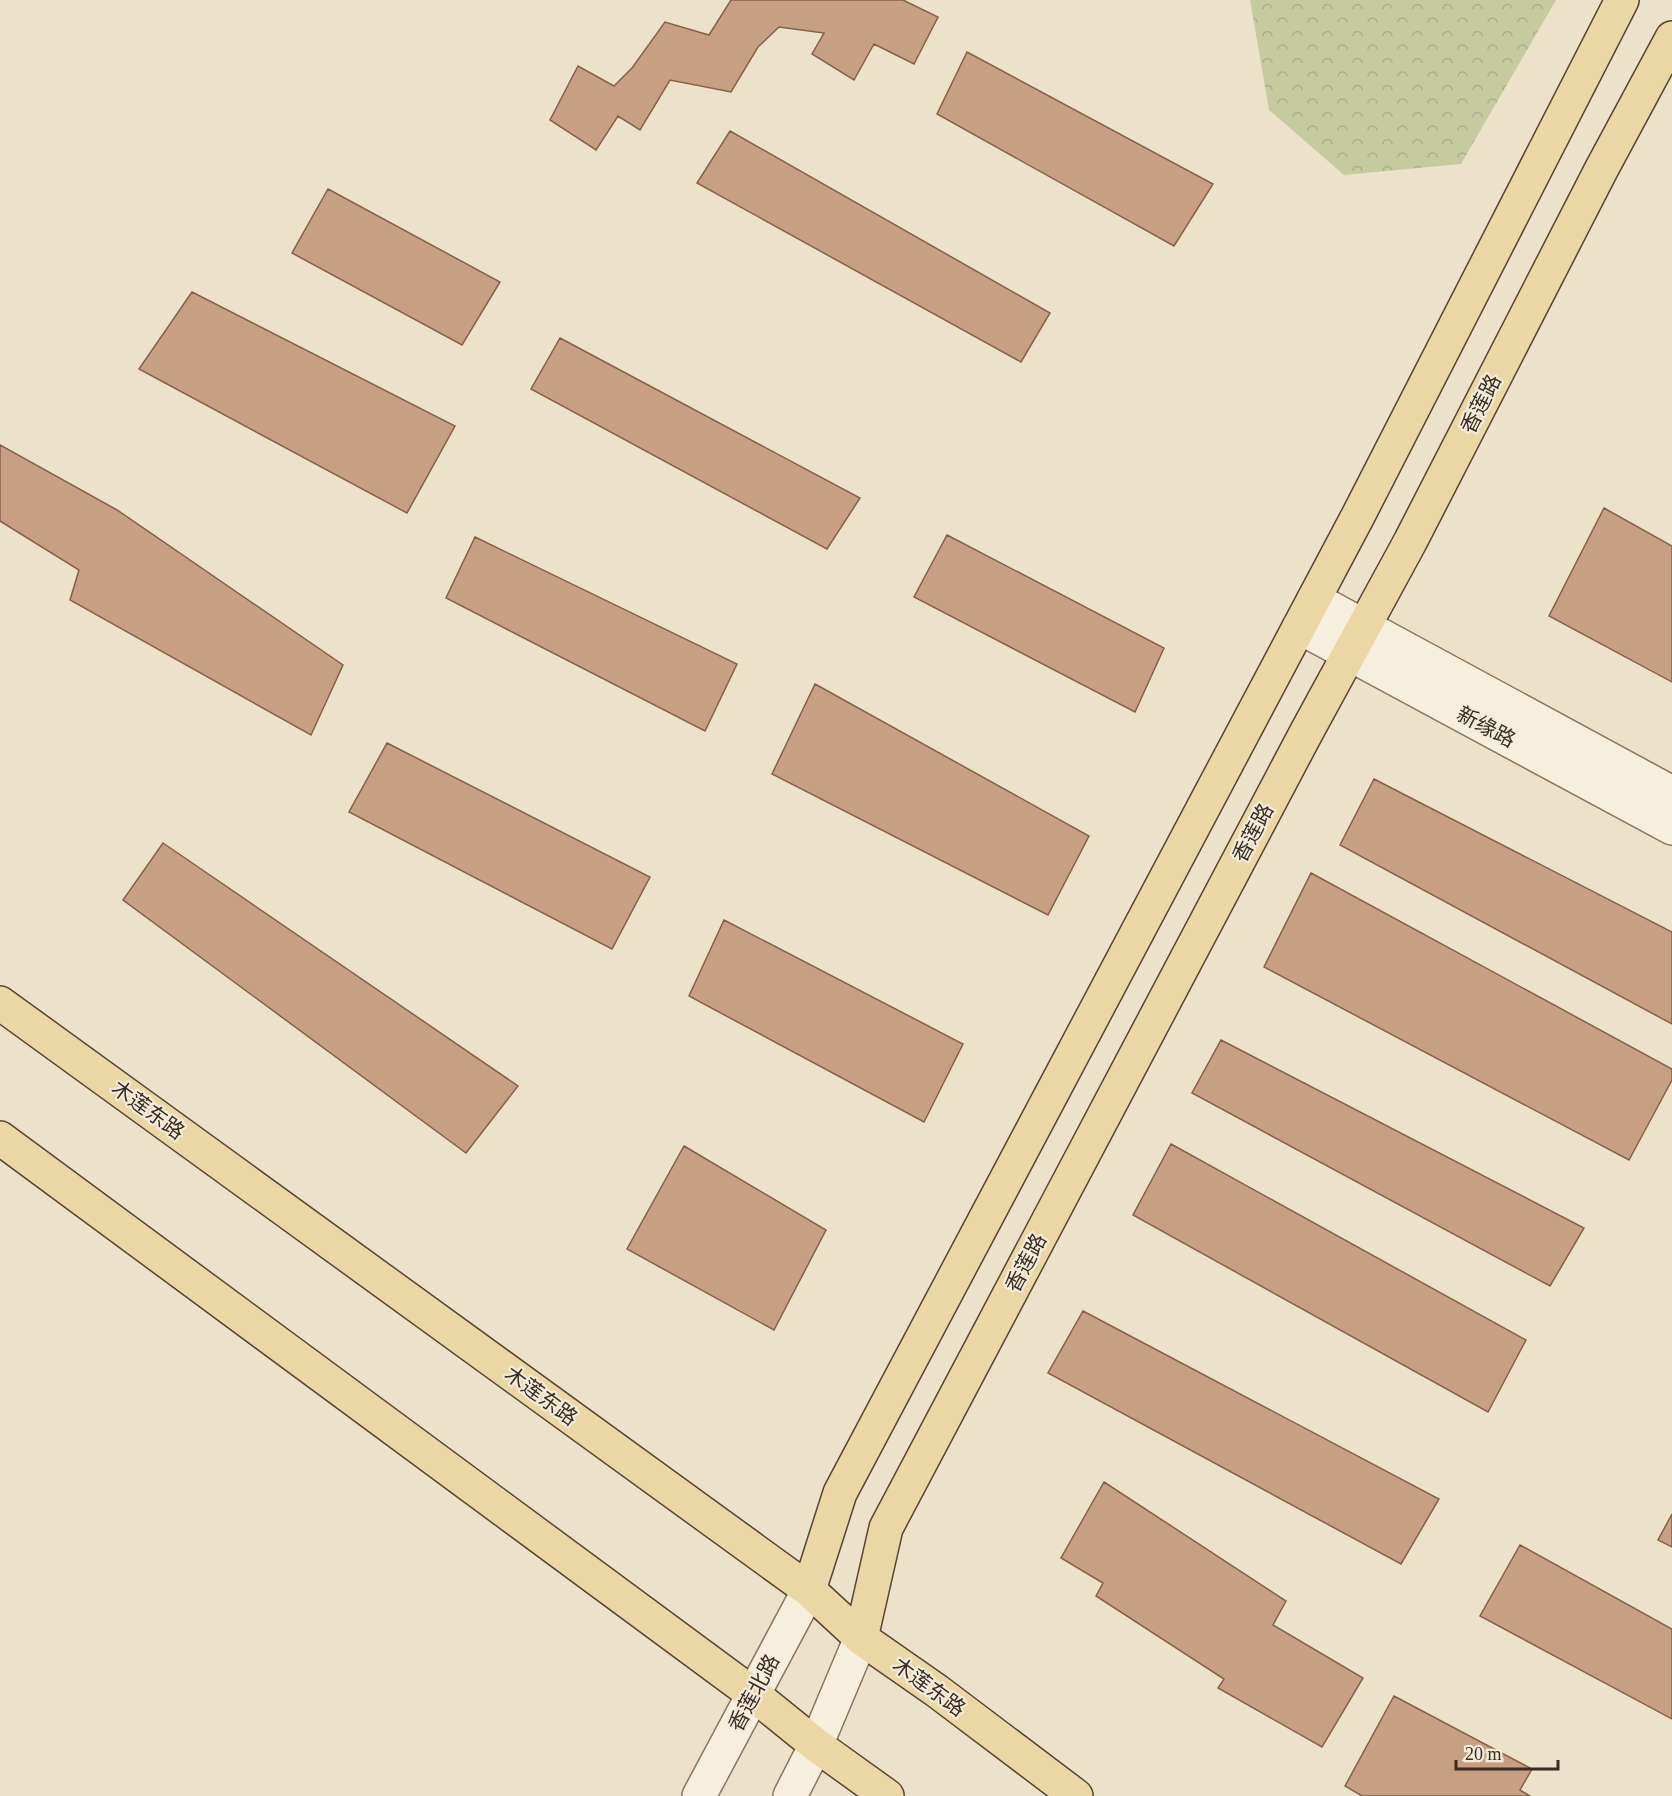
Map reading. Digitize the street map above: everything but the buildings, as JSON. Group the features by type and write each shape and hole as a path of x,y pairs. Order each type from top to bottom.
{"main road":[{"path":"809,1590 840,1492 1306,613 1622,0"},
{"name":"香莲路","path":"861,1638 886,1528 1410,542 1596,180 1672,38"},
{"name":"木莲东路","path":"0,1004 809,1590 861,1638 937,1691 1076,1796"},
{"path":"0,1137 753,1694 816,1745 887,1796"}],"street":[{"name":"新缘路","path":"1306,613 1672,793"},
{"name":"新缘路","path":"1357,640 1672,828"},
{"name":"香莲北路","path":"699,1796 809,1590"},
{"path":"790,1796 816,1745 861,1638"}],"green space":[{"path":"1250,0 1556,0 1461,164 1344,175 1269,110"}]}
